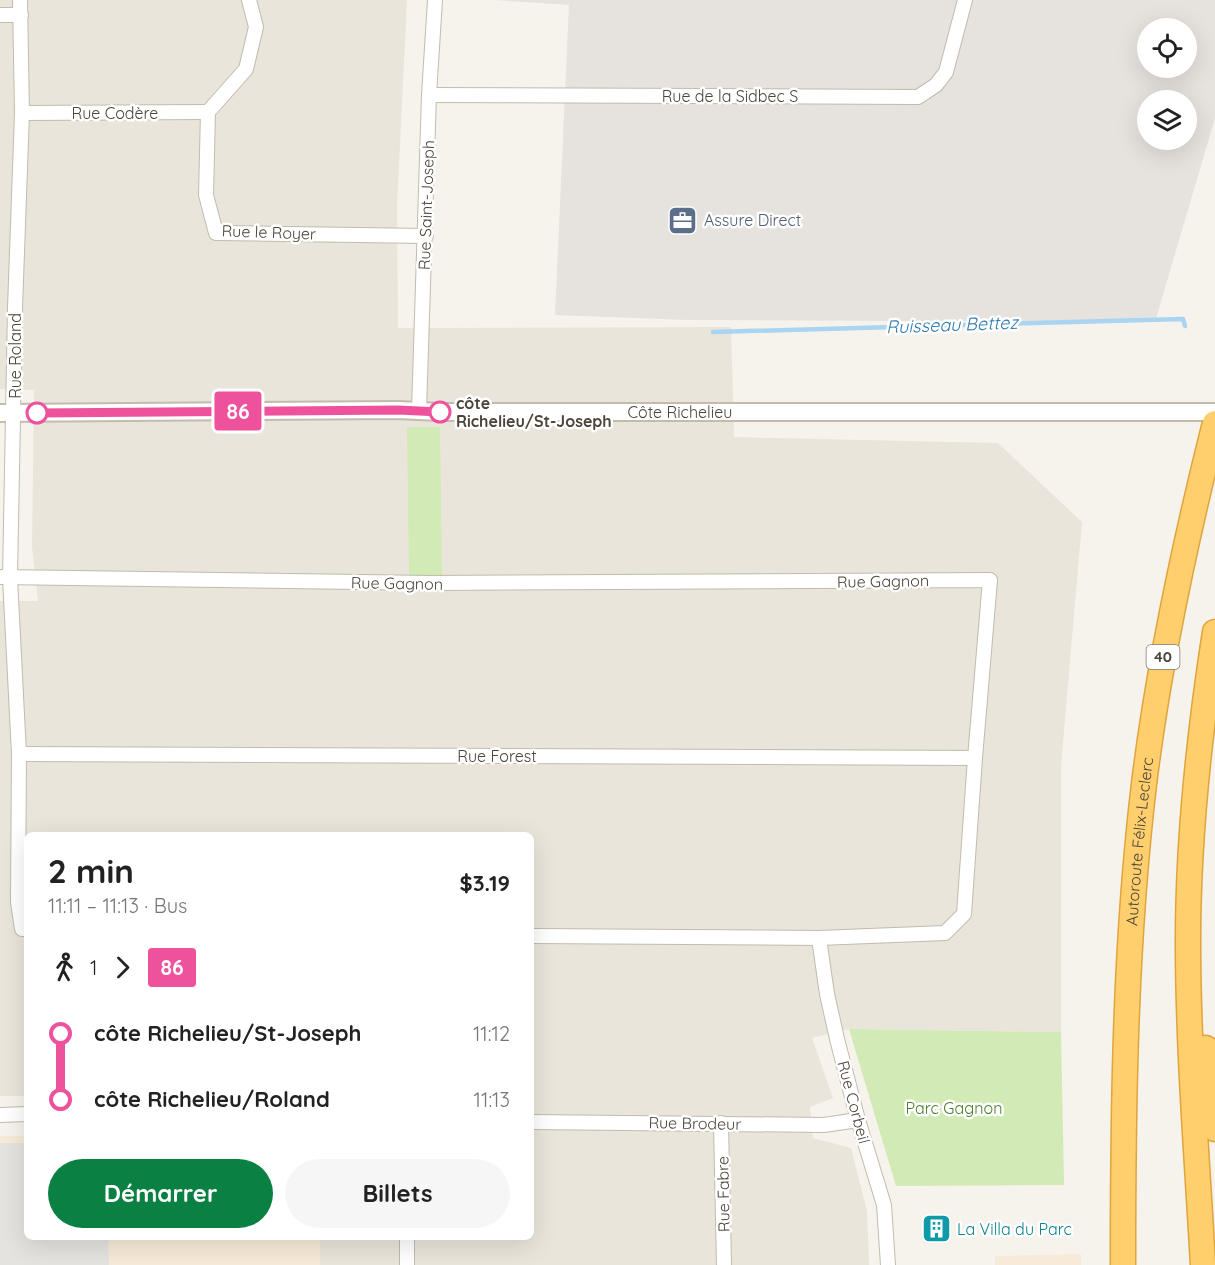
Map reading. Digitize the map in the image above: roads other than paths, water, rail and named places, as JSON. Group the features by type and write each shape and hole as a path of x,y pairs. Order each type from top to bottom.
{"highway":[{"name":"Autoroute Félix-Leclerc","path":"1123,1265 1127,992 1142,801 1169,622 1215,423"},
{"path":"1203,1265 1189,986 1190,893 1197,766 1215,632"},
{"path":"1190,893 1215,1129"}],"street":[{"name":"Rue Roland","path":"20,0 22,113 15,308 7,413 5,578 19,754 18,902 24,929"},
{"path":"208,112 246,69 256,27 249,0"},
{"name":"Rue Saint-Joseph","path":"419,411 429,95 435,0"},
{"name":"Rue de la Sidbec S","path":"429,95 918,97 936,85 946,72 965,0"},
{"path":"0,15 21,15"},
{"name":"Rue Codère","path":"22,113 208,112"},
{"name":"Rue le Royer","path":"208,112 206,195 216,233 426,236"},
{"name":"Côte Richelieu","path":"7,413 318,410 1215,412"},
{"name":"Rue Gagnon","path":"5,578 429,583 990,580 964,914 945,933 819,938 534,936"},
{"name":"Rue Forest","path":"19,754 975,758"},
{"name":"Rue Corbeil","path":"819,938 827,994 858,1120 884,1205 888,1265"},
{"path":"0,1115 24,1114"},
{"name":"Rue Brodeur","path":"534,1122 824,1125 858,1120"},
{"name":"Rue Fabre","path":"721,1124 724,1265"},
{"path":"407,1240 407,1265"}],"waterway":[{"name":"Ruisseau Bettez","path":"713,332 1183,319 1185,326"}],"place":[{"name":"Assure Direct","path":"683,220"},
{"name":"côte Richelieu/St-Joseph","path":"440,412"},
{"name":"La Villa du Parc","path":"936,1229"}],"park label":[{"name":"Parc Gagnon","path":"954,1108"}]}
